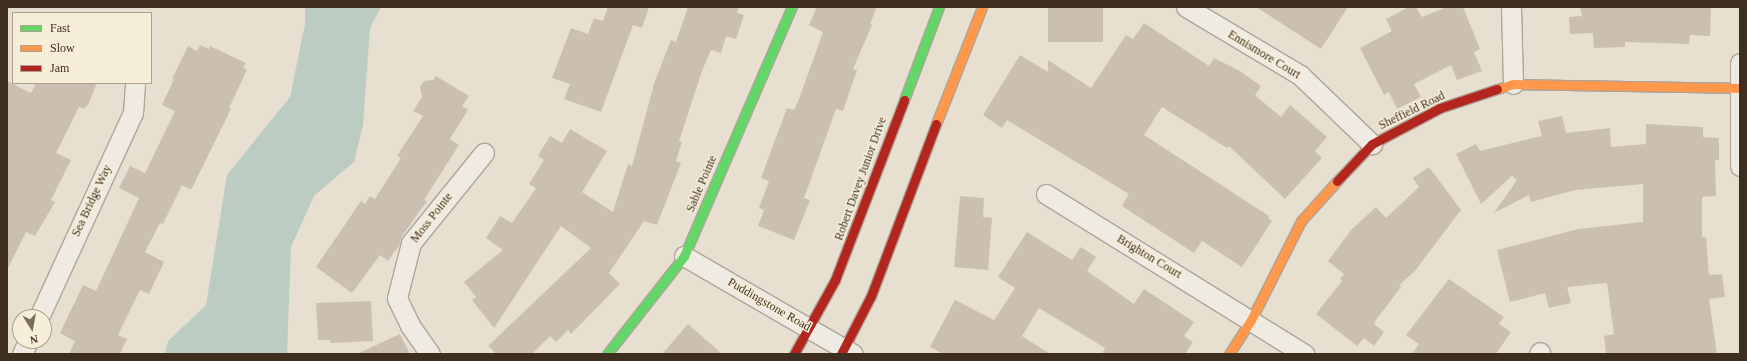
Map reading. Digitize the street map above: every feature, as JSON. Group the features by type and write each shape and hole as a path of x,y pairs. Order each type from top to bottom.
{"street":[{"name":"Sable Pointe","path":"607,354 684,256 792,7"},
{"name":"Robert Davey Junior Drive","path":"794,354 810,329 835,280 857,227 939,7"},
{"path":"846,352 886,260 966,44 982,7"},
{"name":"Ennismore Court","path":"1186,7 1300,75 1372,144"},
{"path":"1511,7 1513,84"},
{"path":"1740,63 1740,166"},
{"name":"Sea Bridge Way","path":"43,309 133,113 135,84"},
{"name":"Sheffield Road","path":"1229,354 1251,320 1301,221 1372,144 1440,108 1513,84 1739,88"},
{"name":"Moss Pointe","path":"430,354 410,325 397,298 411,243 484,153"},
{"name":"Brighton Court","path":"1046,194 1304,354"},
{"name":"Puddingstone Road","path":"684,256 810,329 846,352"}],"shaded area":[{"path":"305,7 381,7 370,28 363,125 354,162 314,196 291,247 287,354 165,354 168,341 206,305 227,175 290,97 305,24"}],"building":[{"path":"608,7 649,7 642,28 633,25 601,112 564,99 570,84 552,78 571,28 588,34 594,18 603,21"},
{"path":"688,7 739,7 737,13 744,15 736,39 726,36 721,53 711,50 702,71 679,141 682,142 676,161 681,163 657,225 644,221 609,273 620,284 571,334 568,330 556,342 550,336 532,354 496,354 488,346 591,248 561,226 494,328 472,300 476,297 464,282 503,250 486,238 500,216 512,223 536,188 529,184 544,160 538,156 550,136 562,143 570,129 607,151 582,192 613,212 628,164 632,166 654,84 671,40 676,42"},
{"path":"817,7 877,7 870,24 872,25 853,69 857,70 843,111 836,109 804,198 810,200 794,240 758,226 764,210 759,208 769,181 761,178 787,108 794,110 799,99 823,32 809,25"},
{"path":"1256,7 1348,7 1321,49"},
{"path":"1409,7 1416,7 1422,17 1447,7 1463,7 1480,49 1474,52 1482,71 1457,80 1451,65 1414,84 1421,97 1397,109 1389,92 1384,95 1360,48 1392,31 1386,19"},
{"path":"1580,7 1711,7 1710,36 1690,35 1689,44 1625,42 1625,47 1594,48 1593,33 1570,34 1569,17 1582,16"},
{"path":"1048,8 1103,8 1103,42 1048,42"},
{"path":"1144,23 1209,66 1214,58 1240,71 1261,86 1255,95 1281,117 1290,105 1327,137 1315,151 1322,158 1285,199 1229,146 1227,148 1162,107 1144,135 1269,216 1268,218 1272,221 1242,267 1202,241 1194,253 1122,206 1129,194 1007,120 1002,128 983,115 1020,55 1048,72 1048,60 1091,88 1126,35 1133,39"},
{"path":"200,45 209,49 210,46 246,63 243,68 247,70 229,108 231,109 191,190 182,185 163,224 160,223 145,252 164,262 149,294 140,290 118,335 127,339 120,354 69,354 75,341 60,333 83,285 96,291 139,198 119,188 130,166 145,173 175,111 162,105 174,79 172,79 188,46 197,51"},
{"path":"436,76 469,96 462,106 468,110 450,139 459,145 424,200 427,201 402,236 399,246 388,261 380,255 352,293 316,267 361,201 365,204 370,196 375,199 401,158 397,156 423,116 413,111 422,97 420,87 424,81 433,80"},
{"path":"7,81 31,93 36,84 97,84 88,105 84,109 79,107 56,153 71,160 51,200 55,202 35,236 26,232 7,270"},
{"path":"1562,116 1566,133 1610,128 1611,147 1646,144 1646,124 1703,127 1703,137 1719,138 1719,160 1715,160 1716,196 1702,197 1702,237 1706,237 1709,275 1722,274 1725,297 1709,299 1717,354 1606,354 1604,336 1614,334 1607,283 1567,287 1571,303 1549,308 1545,293 1510,302 1497,250 1578,229 1643,222 1643,184 1575,190 1531,202 1529,195 1494,213 1517,180 1512,176 1481,204 1456,154 1476,144 1480,151 1542,136 1538,121"},
{"path":"1429,167 1461,210 1414,272 1399,285 1401,287 1376,320 1374,324 1384,332 1374,346 1364,338 1357,346 1316,314 1342,281 1340,279 1344,274 1328,261 1351,230 1376,207 1386,218 1419,187 1413,178"},
{"path":"960,196 984,198 983,217 992,218 988,270 954,267"},
{"path":"1027,232 1072,260 1081,247 1096,257 1087,271 1134,304 1144,289 1194,322 1184,336 1193,342 1185,354 1102,354 1105,348 1039,308 1022,336 1050,354 943,354 930,347 955,300 994,320 1015,288 998,277"},
{"path":"1449,279 1504,317 1499,324 1511,332 1496,354 1412,354 1419,344 1406,335"},
{"path":"371,301 373,341 331,343 330,340 318,340 316,303"},
{"path":"688,324 722,354 662,354"},
{"path":"400,334 410,354 357,354"}],"traffic: fast":[{"path":"607,354 684,256 792,7"},
{"path":"904,100 939,7"}],"traffic: slow":[{"path":"936,124 982,7"},
{"path":"1497,89 1513,84 1740,88"},
{"path":"1229,354 1251,320 1301,221 1337,181"}],"traffic: jam":[{"path":"1337,181 1372,144 1440,108 1497,89"},
{"path":"794,354 835,280 904,100"},
{"path":"841,354 871,296 936,124"}]}
